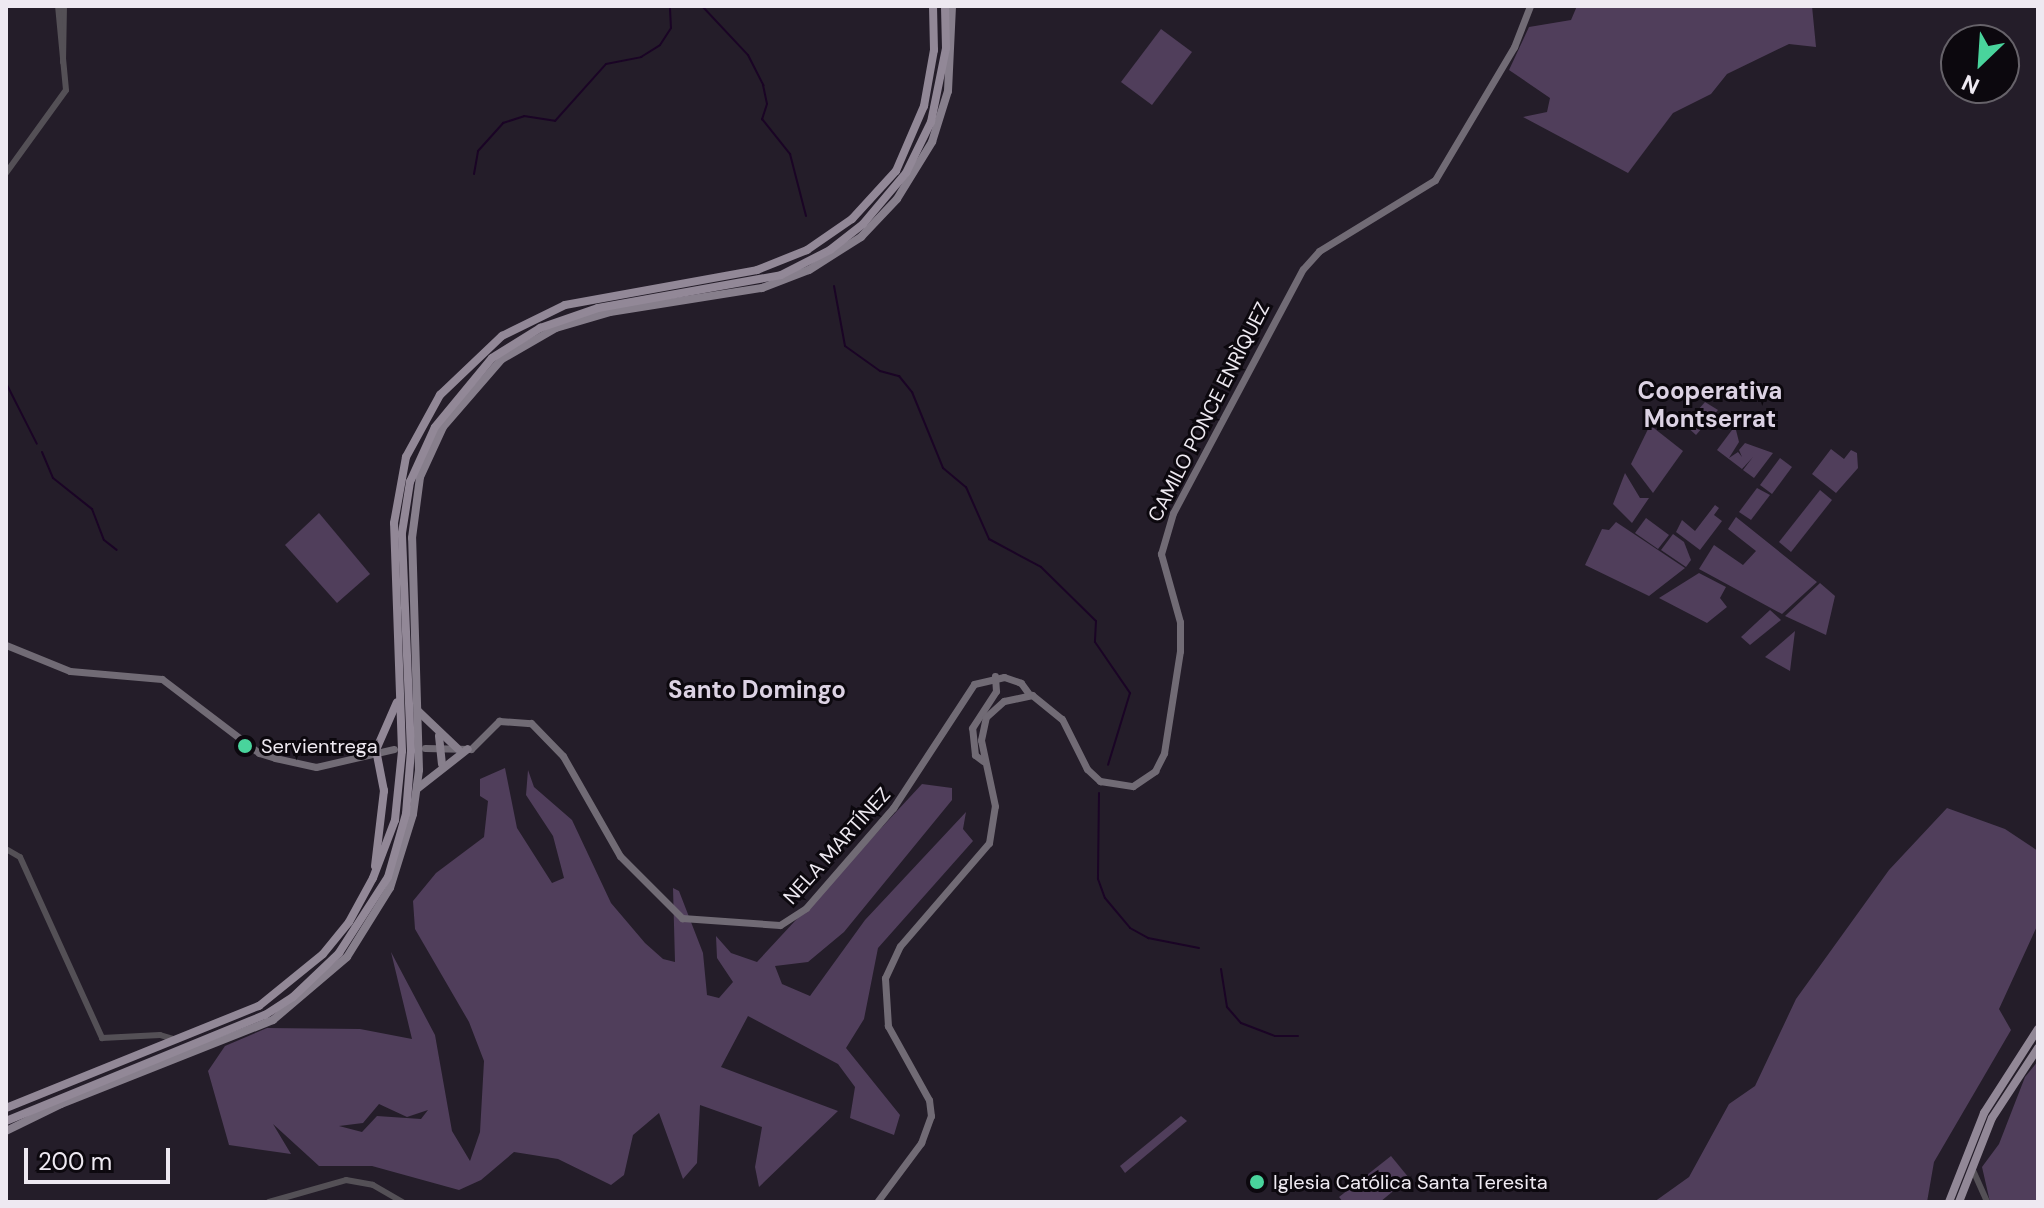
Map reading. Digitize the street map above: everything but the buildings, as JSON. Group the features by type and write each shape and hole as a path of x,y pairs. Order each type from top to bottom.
{"highway":[{"path":"6,1108 176,1040 279,994 338,935 373,878 390,840 399,795 394,523 406,457 440,395 502,336 565,305 757,270 807,250 852,219 896,171 924,106 934,50 933,6"},
{"path":"6,1121 265,1015 293,997 339,953 388,877 406,814 411,751 402,533 410,482 435,427 492,358 540,328 598,308 781,275 830,250 863,224 906,173 931,122 946,48 945,6"},
{"path":"373,878 384,791 376,750 399,697"},
{"path":"1949,1202 1984,1113 2038,1029"},
{"path":"1959,1202 2000,1102 2038,1048"}],"main road":[{"path":"6,1131 61,1104 245,1033 317,987 377,914 402,859 417,789 414,508 428,454 464,399 502,359 556,328 610,312 762,288 809,270 861,237 897,199 932,142 948,91 952,6"},
{"name":"CAMILO PONCE ENRÌQUEZ","path":"1029,694 1062,719 1087,769 1100,781 1133,786 1155,771 1164,753 1180,651 1180,622 1161,554 1173,513 1303,269 1319,251 1435,180 1514,47 1530,6"},
{"path":"6,645 70,671 162,679 259,753 275,758 316,767 376,750 394,749"},
{"path":"877,1202 921,1143 931,1116 929,1100 888,1026 885,978 900,946 988,846 995,806 983,761 980,733 986,717 1000,702 1029,694 1014,679 995,676 996,691 972,728 975,755 983,761"},
{"name":"NELA MARTÍNEZ","path":"463,749 484,741 499,721 531,723 563,756 620,856 677,915 691,922 780,925 806,908 893,808 974,684 995,676"},
{"path":"417,710 437,733 463,749"},
{"path":"437,733 444,757 439,768"},
{"path":"425,748 463,749"},
{"path":"417,789 463,749"}],"street":[{"path":"6,173 66,90 58,6"},
{"path":"63,62 64,6"},
{"path":"6,849 20,857 102,1038 160,1035 176,1040"},
{"path":"1972,1168 1987,1202"},
{"path":"269,1202 346,1180 373,1185 402,1202"}],"shaded area":[{"path":"1577,6 1812,6 1816,47 1789,44 1727,74 1711,94 1673,113 1628,173 1523,117 1547,112 1550,98 1509,70 1529,27 1571,20"},
{"path":"1161,29 1192,52 1152,105 1121,82"},
{"path":"1705,402 1718,410 1696,435 1685,425"},
{"path":"1650,425 1683,451 1653,493 1631,464"},
{"path":"1735,426 1739,442 1729,458 1738,452 1742,457 1739,450 1745,443 1773,453 1754,478 1743,470 1753,457 1742,469 1717,450"},
{"path":"1831,449 1844,459 1851,450 1857,453 1858,468 1836,493 1812,474"},
{"path":"1780,458 1792,467 1772,494 1760,485"},
{"path":"1625,473 1640,498 1649,498 1632,523 1613,504"},
{"path":"1757,488 1770,495 1751,520 1739,512"},
{"path":"1820,490 1832,500 1791,552 1779,542"},
{"path":"1715,505 1719,508 1714,515 1722,521 1700,550 1676,532 1682,520 1695,531"},
{"path":"319,513 370,574 337,603 285,545"},
{"path":"1736,517 1817,582 1782,614 1699,569 1714,545 1743,565 1756,551 1728,529"},
{"path":"1646,518 1669,535 1658,549 1635,533"},
{"path":"1616,522 1685,568 1649,596 1585,565 1602,529 1609,530"},
{"path":"1673,534 1684,542 1691,560 1686,567 1661,550"},
{"path":"1699,573 1726,587 1720,598 1727,607 1707,623 1659,598"},
{"path":"1820,583 1835,596 1826,635 1785,616"},
{"path":"1770,610 1781,620 1750,645 1741,637"},
{"path":"1795,631 1790,671 1765,657"},
{"path":"505,768 517,828 552,883 564,878 553,836 526,795 528,770 534,787 572,820 611,903 645,943 663,959 675,962 673,888 679,891 703,953 707,995 719,998 733,982 717,958 716,936 731,953 757,962 922,784 952,788 952,800 844,932 808,962 775,966 782,984 810,996 865,920 966,812 963,829 973,841 878,948 864,1019 846,1048 900,1115 894,1135 850,1118 855,1087 838,1064 748,1016 721,1067 838,1111 759,1187 755,1167 762,1127 700,1105 697,1163 683,1179 659,1113 633,1135 624,1175 611,1185 558,1159 514,1152 481,1180 459,1190 372,1166 319,1166 273,1124 291,1154 229,1145 208,1071 225,1046 267,1028 360,1029 412,1039 391,952 435,1035 452,1131 470,1161 480,1132 484,1061 469,1022 415,929 413,901 436,873 484,837 488,801 480,796 480,779","holes":["379,1104 407,1117 428,1110 421,1119 377,1116 362,1132 339,1126 363,1123"]},
{"path":"1947,808 2005,829 2038,851 2038,924 1999,1009 2011,1030 1934,1162 1927,1202 1654,1202 1689,1177 1729,1104 1755,1086 1796,999 1889,870"},
{"path":"2038,1061 2038,1202 1990,1202 1982,1167 1999,1144 2025,1077"},
{"path":"1181,1116 1187,1121 1125,1173 1120,1166"},
{"path":"1391,1156 1409,1178 1380,1202 1343,1202 1339,1197"}],"waterway":[{"path":"474,174 478,151 503,123 524,116 555,121 606,64 641,57 660,45 671,28 670,6"},
{"path":"702,6 748,55 763,85 767,104 762,119 790,154 806,216"},
{"path":"834,286 845,346 880,371 899,376 912,392 943,468 966,487 989,539 1041,567 1096,621 1095,642 1130,693 1108,765"},
{"path":"6,383 37,444"},
{"path":"42,452 53,478 92,509 104,540 117,550"},
{"path":"1099,793 1098,879 1105,898 1130,928 1148,938 1199,948"},
{"path":"1221,969 1227,1007 1241,1023 1275,1036 1298,1036"}],"place":[{"name":"Servientrega","path":"245,746"},
{"name":"Iglesia Católica Santa Teresita","path":"1257,1182"}],"district":[{"name":"Cooperativa Montserrat","path":"1710,405"},
{"name":"Santo Domingo","path":"757,690"}]}
